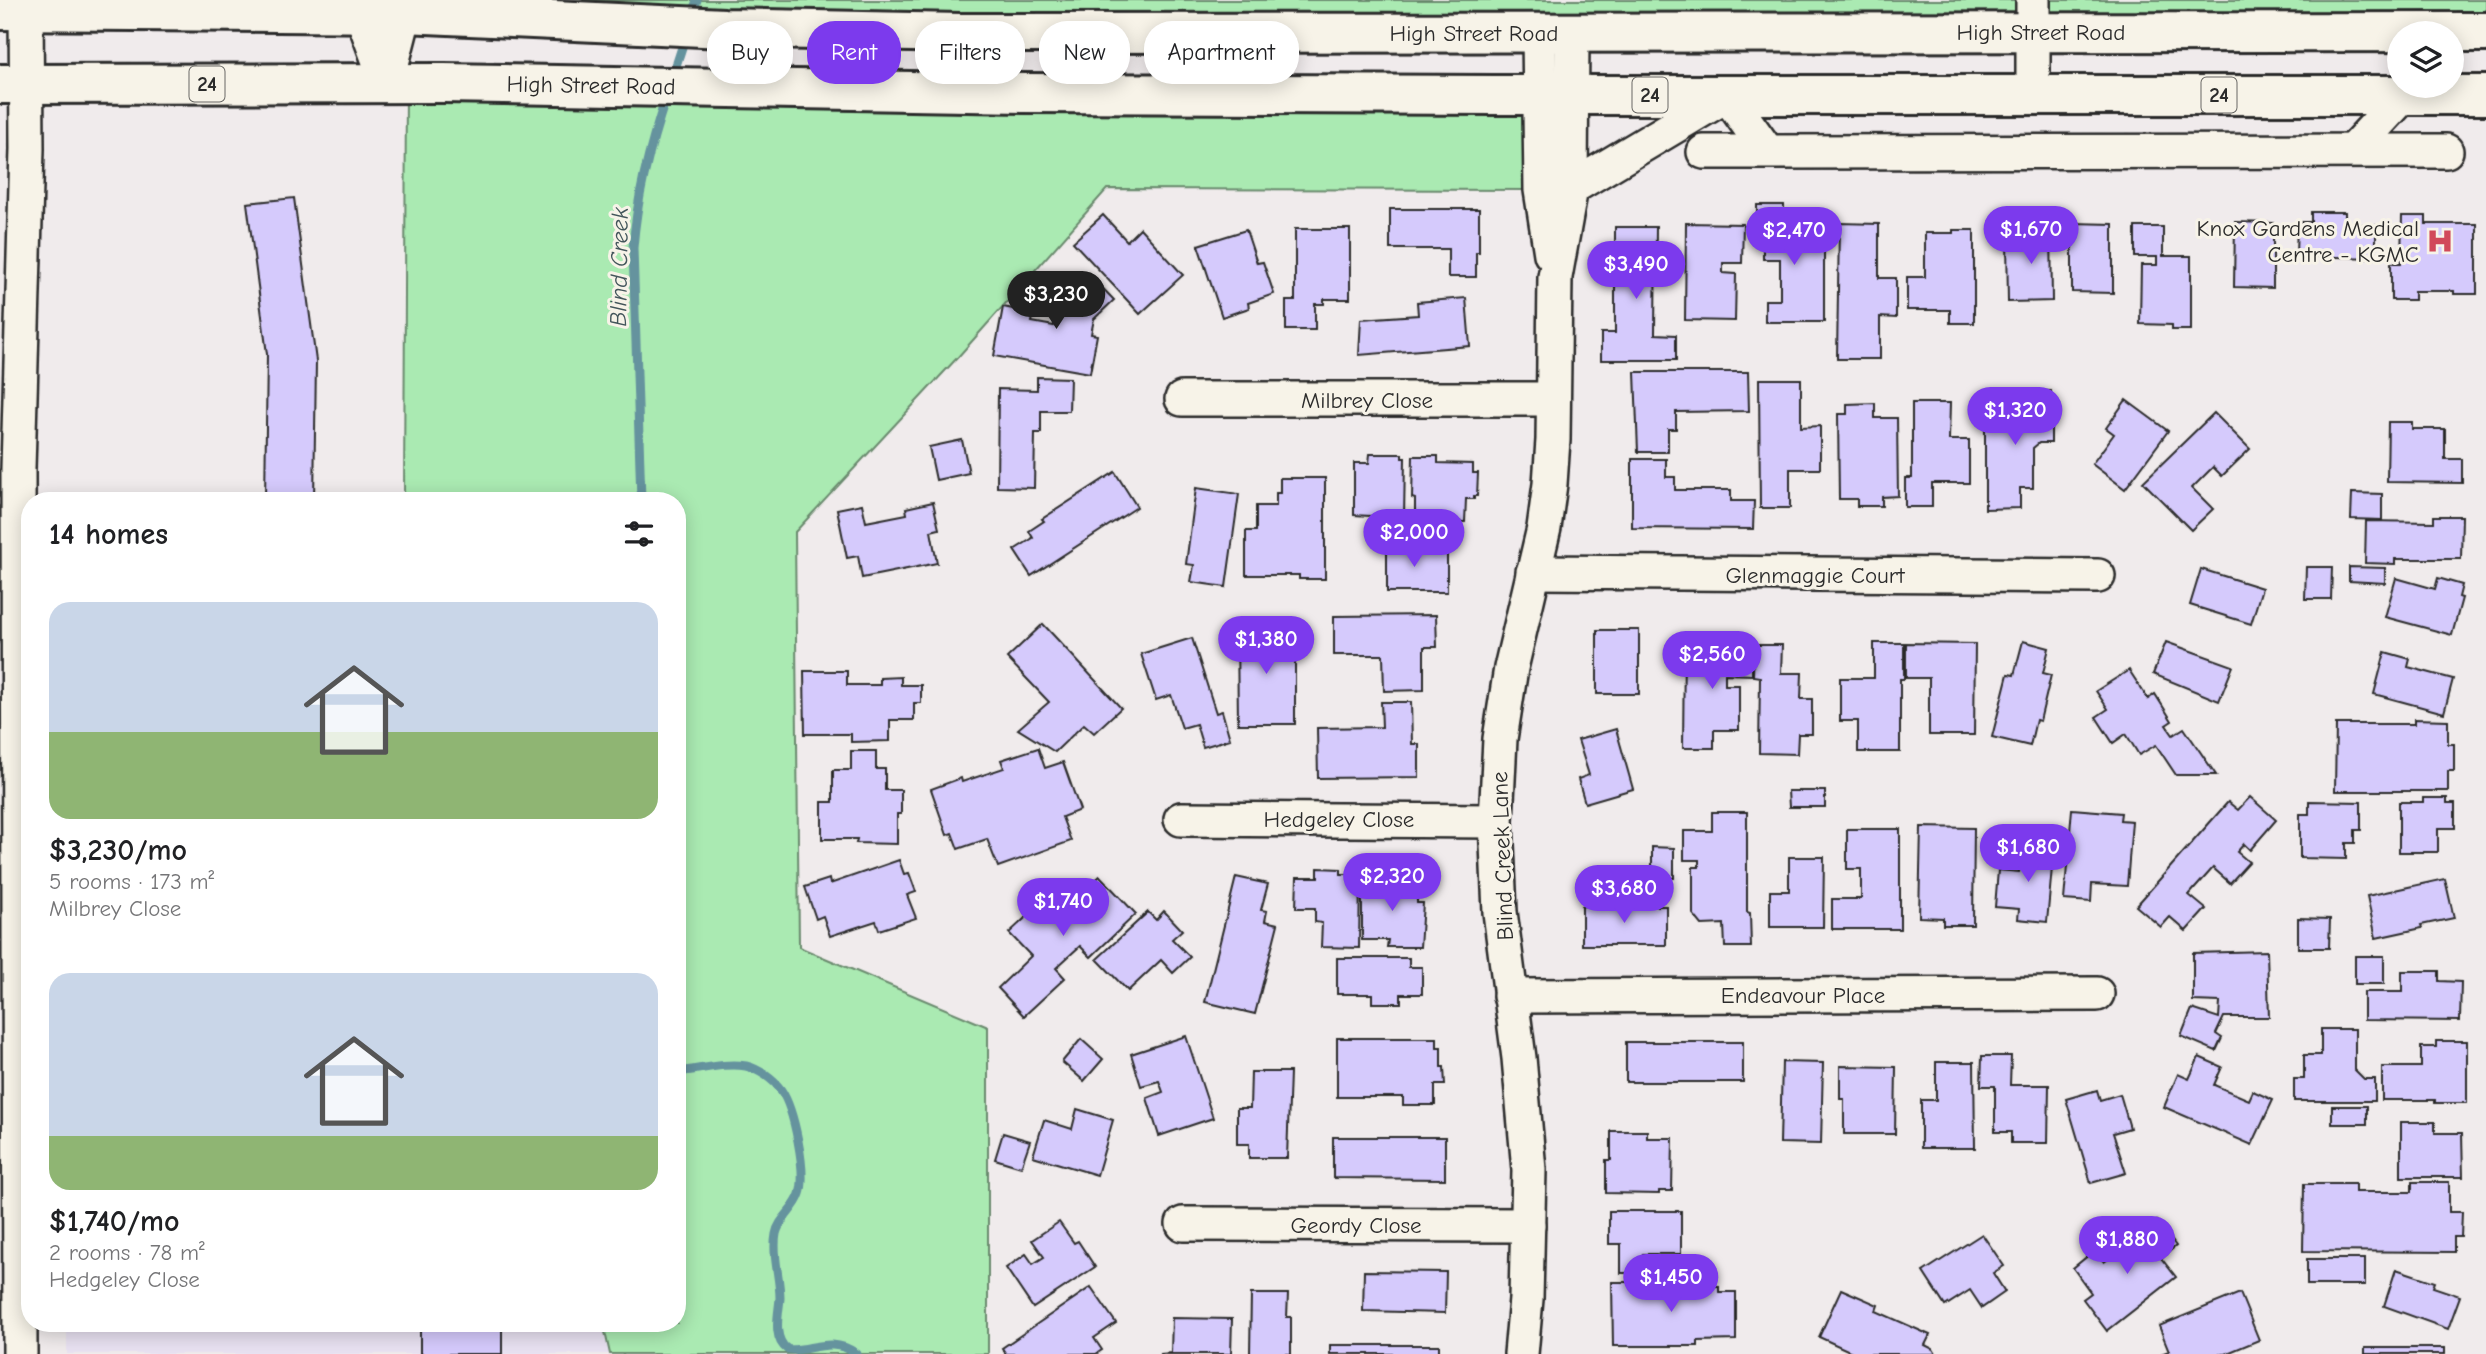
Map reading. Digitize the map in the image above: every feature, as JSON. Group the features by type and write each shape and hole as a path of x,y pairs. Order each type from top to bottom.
{"main road":[{"name":"High Street Road","path":"13,10 405,6 724,28 960,33 1556,33 2033,16 2486,32"},
{"name":"High Street Road","path":"13,84 623,85 1024,93 2387,95"},
{"name":"High Street Road","path":"2464,94 2486,94"}],"street":[{"path":"361,6 387,83"},
{"path":"387,83 405,6"},
{"path":"13,10 19,469 20,1354"},
{"path":"2033,16 2033,95"},
{"name":"Blind Creek Lane","path":"1555,277 1541,190 1556,95 1556,33"},
{"name":"Blind Creek Lane","path":"1521,1354 1529,1170 1526,1122 1500,912 1496,821 1498,762 1511,668 1544,528 1550,484 1555,277 1572,188 1556,95"},
{"path":"1572,188 1727,95 1767,151"},
{"path":"2353,150 2401,98"},
{"path":"1704,152 2446,151"},
{"name":"Milbrey Close","path":"1182,400 1553,400"},
{"name":"Glenmaggie Court","path":"1533,572 2098,576"},
{"name":"Hedgeley Close","path":"1181,818 1496,821"},
{"name":"Endeavour Place","path":"1510,996 2097,994"},
{"name":"Geordy Close","path":"1183,1224 1528,1225"}],"shaded area":[{"path":"67,1332 605,1332 610,1354 67,1354"}],"green space":[{"path":"405,0 2486,0 2486,32 2464,32 2464,21 2387,21 2387,32 1572,32 1299,25 1299,21 1171,21"},
{"path":"406,83 1540,95 1541,190 1107,189 958,357 795,532 799,947 988,1027 988,1354 610,1354 605,1332 686,1332 686,492 404,492"}],"building":[{"path":"294,198 316,361 314,492 265,492 267,354 247,203"},
{"path":"1757,205 1784,205 1784,225 1824,225 1824,322 1765,322 1765,300 1780,300 1780,259 1763,259 1763,231 1757,231"},
{"path":"1390,209 1479,209 1476,277 1448,277 1448,249 1390,249"},
{"path":"2311,212 2345,212 2345,224 2376,225 2376,258 2296,256 2297,222 2311,222"},
{"path":"1103,215 1127,241 1140,228 1183,275 1140,314 1073,242"},
{"name":"Knox Gardens Medical Centre - KGMC","path":"2402,216 2426,216 2426,224 2477,224 2477,294 2414,291 2414,300 2391,300 2391,263 2401,263"},
{"path":"2235,222 2273,223 2273,288 2234,287"},
{"path":"1686,223 1743,224 1742,263 1723,263 1723,273 1736,274 1735,321 1685,320"},
{"path":"1839,223 1879,224 1879,278 1896,278 1896,318 1880,317 1880,359 1837,359"},
{"path":"2072,223 2113,224 2113,293 2072,292"},
{"path":"2023,225 2051,225 2052,301 2008,302 2007,240 2023,240"},
{"path":"1615,227 1656,227 1655,334 1676,335 1676,360 1601,360 1601,333 1615,333"},
{"path":"2135,227 2163,227 2163,256 2191,256 2191,330 2172,330 2172,325 2140,324 2141,265 2157,265 2157,257 2135,257"},
{"path":"1295,229 1350,229 1350,299 1324,299 1324,304 1315,304 1315,330 1286,330 1286,301 1295,301"},
{"path":"1246,230 1257,263 1263,262 1274,294 1248,303 1249,308 1222,317 1198,245"},
{"path":"1953,230 1974,230 1974,323 1950,323 1950,310 1907,310 1907,277 1925,277 1925,233 1953,233"},
{"path":"1088,273 1114,300 1094,319 1091,334 1097,335 1090,373 994,356 1003,307 1034,313 1032,322 1054,326 1059,301"},
{"path":"1466,298 1470,346 1359,355 1361,319 1418,315 1417,302"},
{"path":"1635,372 1748,372 1749,411 1676,412 1676,429 1668,429 1668,452 1638,452"},
{"path":"1037,377 1070,378 1069,411 1041,411 1041,433 1035,433 1034,488 997,487 998,389 1037,390"},
{"path":"1759,379 1801,379 1801,427 1820,426 1820,469 1790,469 1790,508 1760,508"},
{"path":"2051,391 2051,443 2039,443 2033,448 2033,488 2020,488 2020,508 1985,509 1985,416 2008,416 2008,392"},
{"path":"2126,400 2168,431 2125,489 2092,464 2114,434 2106,428"},
{"path":"1875,403 1875,418 1897,418 1898,496 1882,497 1882,506 1857,506 1857,499 1839,499 1838,414 1847,414 1847,404"},
{"path":"1912,403 1950,403 1949,440 1969,440 1969,483 1932,483 1932,507 1905,507 1905,478 1912,478"},
{"path":"2214,413 2250,449 2222,476 2213,467 2192,488 2213,509 2191,530 2143,482"},
{"path":"2388,422 2412,422 2412,429 2445,429 2445,459 2462,459 2462,483 2387,482"},
{"path":"962,440 969,473 936,480 929,447"},
{"path":"1370,454 1402,454 1402,458 1405,458 1404,518 1354,515 1354,463 1369,463"},
{"path":"1413,456 1438,456 1438,463 1473,464 1473,473 1478,473 1477,496 1474,496 1474,499 1466,499 1465,522 1431,521 1431,513 1415,513 1415,499 1412,498"},
{"path":"1632,459 1666,459 1666,477 1675,477 1675,490 1731,490 1731,501 1754,501 1753,529 1632,528"},
{"path":"1115,472 1137,507 1031,576 1014,550 1033,538 1029,531 1044,521 1042,519"},
{"path":"1280,478 1325,478 1325,579 1299,579 1299,575 1246,575 1246,531 1256,531 1256,506 1276,506 1276,493 1280,493"},
{"path":"1196,488 1239,494 1226,587 1191,582 1194,565 1186,564"},
{"path":"2352,493 2382,494 2382,520 2351,519"},
{"path":"933,502 939,529 931,531 937,563 862,578 858,556 847,558 837,509 862,504 866,522 907,514 906,508"},
{"path":"2434,516 2462,516 2461,559 2395,559 2395,564 2365,563 2366,521 2434,522"},
{"path":"1409,538 1409,544 1417,544 1417,554 1447,554 1447,592 1387,592 1387,539"},
{"path":"2306,567 2332,567 2331,599 2305,599"},
{"path":"2349,567 2385,568 2385,583 2349,581"},
{"path":"2201,569 2262,588 2251,624 2190,605"},
{"path":"2396,578 2435,589 2438,578 2462,585 2459,597 2462,598 2452,635 2385,617"},
{"path":"1436,615 1437,647 1424,647 1424,690 1384,691 1383,655 1334,655 1334,616"},
{"path":"1043,624 1121,708 1094,733 1084,724 1055,752 1018,729 1049,702 1007,658"},
{"path":"1237,629 1295,629 1295,724 1238,724"},
{"path":"1597,630 1639,630 1639,694 1597,694"},
{"path":"1192,638 1216,713 1222,711 1230,739 1203,747 1196,724 1182,728 1171,695 1156,700 1141,654"},
{"path":"2023,641 2049,648 2043,673 2051,675 2040,721 2036,720 2030,746 1992,737 2008,674 2014,675"},
{"path":"2166,642 2233,666 2219,701 2153,674"},
{"path":"1874,643 1904,643 1904,679 1900,679 1900,752 1858,752 1858,721 1840,721 1840,678 1874,678"},
{"path":"1906,643 1975,644 1974,735 1929,735 1929,678 1906,678"},
{"path":"1684,645 1752,645 1752,675 1725,674 1725,685 1739,685 1739,730 1714,730 1714,748 1683,748"},
{"path":"1754,645 1782,645 1781,673 1802,673 1801,699 1812,699 1812,734 1798,734 1797,754 1759,753 1760,677 1753,676"},
{"path":"2385,652 2410,659 2408,667 2453,679 2444,713 2374,694"},
{"path":"2129,670 2148,699 2155,694 2172,721 2166,725 2173,735 2184,728 2216,775 2176,775 2156,745 2139,755 2126,734 2113,743 2096,717 2108,709 2096,691"},
{"path":"804,671 847,671 847,685 880,685 880,678 901,677 901,685 921,685 921,703 914,703 914,720 890,720 890,741 851,742 851,734 805,734"},
{"path":"1381,702 1411,702 1412,744 1419,744 1419,777 1318,778 1317,728 1382,727"},
{"path":"2414,719 2448,720 2448,744 2454,744 2454,771 2448,771 2448,791 2335,791 2336,724 2414,724"},
{"path":"1616,729 1633,789 1585,803 1578,779 1589,775 1578,740"},
{"path":"1038,748 1045,768 1063,762 1080,810 1062,817 1071,841 998,867 987,839 958,849 952,833 947,835 931,789 961,778 962,782 1004,768 1001,760"},
{"path":"851,751 876,751 876,769 885,769 885,790 901,790 901,814 897,814 897,844 856,843 857,839 822,839 822,802 833,802 833,770 851,770"},
{"path":"1788,791 1825,791 1825,807 1789,807"},
{"path":"2250,797 2276,820 2250,850 2244,844 2237,852 2249,862 2230,883 2213,868 2189,895 2206,909 2186,931 2170,917 2161,927 2136,906 2228,802 2238,810"},
{"path":"2423,798 2447,798 2447,803 2455,803 2455,828 2438,828 2438,852 2399,852 2399,802 2423,802"},
{"path":"2309,801 2361,802 2361,830 2355,830 2355,843 2346,843 2346,859 2300,858 2300,814 2309,814"},
{"path":"2072,809 2121,813 2120,820 2132,821 2127,886 2092,884 2091,902 2064,900"},
{"path":"1712,812 1747,812 1747,912 1750,913 1751,947 1725,947 1724,924 1702,925 1693,914 1693,867 1699,867 1699,860 1684,860 1684,831 1712,831"},
{"path":"1921,827 1974,828 1973,925 1943,925 1943,918 1919,917"},
{"path":"1847,829 1900,829 1900,929 1832,929 1832,899 1861,899 1861,869 1847,869"},
{"path":"2021,843 2054,846 2047,922 2018,919 2019,909 1995,907 1998,870 2019,872"},
{"path":"1652,847 1674,848 1674,878 1652,878"},
{"path":"1789,857 1824,857 1823,927 1770,927 1770,891 1789,891"},
{"path":"899,860 904,874 909,873 916,892 907,895 916,918 879,930 876,921 830,936 823,916 816,919 805,887 829,879 830,884"},
{"path":"1318,868 1341,869 1341,874 1360,874 1359,948 1321,947 1322,923 1315,922 1315,908 1296,908 1297,877 1318,877"},
{"path":"1100,876 1136,914 1091,957 1080,946 1056,968 1065,978 1024,1016 998,988 1031,956 1009,933 1050,895 1053,898 1063,888 1068,893 1082,880 1089,886"},
{"path":"1236,877 1268,884 1261,910 1267,911 1265,921 1278,924 1255,1014 1205,1002"},
{"path":"2445,879 2454,918 2376,938 2367,896"},
{"path":"1362,880 1417,880 1417,903 1423,903 1420,947 1387,947 1388,940 1362,940"},
{"path":"1582,906 1666,906 1666,945 1582,945"},
{"path":"1164,911 1182,930 1172,939 1190,957 1173,973 1161,960 1128,991 1097,959 1148,912 1156,920"},
{"path":"2298,918 2330,919 2329,948 2298,948"},
{"path":"2267,951 2269,1017 2224,1017 2216,1034 2222,1038 2216,1051 2181,1036 2192,1009 2219,1018 2220,1002 2193,1001 2193,953"},
{"path":"2355,956 2384,956 2384,984 2355,984"},
{"path":"1337,958 1409,958 1409,967 1422,967 1422,994 1401,994 1401,1003 1372,1003 1372,994 1337,994"},
{"path":"2402,971 2439,971 2439,981 2461,982 2460,1021 2364,1020 2364,992 2402,992"},
{"path":"2321,1029 2355,1029 2355,1070 2364,1079 2375,1079 2375,1101 2294,1101 2294,1079 2304,1079 2304,1055 2321,1055"},
{"path":"1186,1036 1213,1118 1159,1136 1147,1098 1163,1092 1159,1081 1141,1086 1131,1054"},
{"path":"1337,1038 1437,1038 1437,1047 1441,1047 1445,1085 1435,1085 1435,1105 1403,1105 1403,1097 1337,1097"},
{"path":"1081,1039 1103,1059 1084,1081 1062,1062"},
{"path":"2437,1041 2467,1041 2467,1103 2382,1100 2382,1067 2421,1067 2421,1047 2437,1047"},
{"path":"1626,1042 1743,1042 1743,1082 1626,1082"},
{"path":"1982,1056 2011,1056 2010,1085 2049,1085 2048,1143 2011,1143 2011,1132 1995,1132 1995,1086 1981,1086"},
{"path":"2199,1057 2222,1067 2214,1085 2249,1100 2253,1091 2273,1100 2252,1145 2164,1107 2178,1074 2189,1079"},
{"path":"1782,1062 1823,1063 1821,1144 1780,1143"},
{"path":"1936,1062 1974,1062 1975,1148 1921,1148 1921,1100 1936,1100"},
{"path":"1840,1066 1896,1067 1895,1134 1844,1134"},
{"path":"1251,1072 1290,1072 1287,1158 1249,1158 1249,1144 1237,1144 1237,1108 1250,1108"},
{"path":"2097,1090 2100,1100 2120,1094 2130,1128 2113,1133 2126,1173 2091,1183 2066,1099"},
{"path":"2332,1106 2367,1106 2367,1124 2332,1124"},
{"path":"1077,1109 1113,1120 1097,1175 1033,1156 1044,1120 1072,1129"},
{"path":"2401,1122 2435,1122 2435,1133 2462,1133 2463,1177 2401,1177"},
{"path":"1611,1131 1647,1131 1647,1138 1673,1138 1672,1191 1659,1191 1659,1194 1606,1193 1606,1160 1611,1160"},
{"path":"1003,1133 1030,1141 1021,1167 995,1159"},
{"path":"1333,1137 1445,1137 1445,1179 1333,1178"},
{"path":"2412,1182 2449,1182 2449,1212 2462,1212 2461,1237 2454,1237 2454,1252 2303,1251 2304,1184 2355,1184 2355,1192 2412,1192"},
{"path":"1609,1211 1681,1211 1681,1254 1643,1254 1643,1273 1621,1273 1621,1244 1609,1244"},
{"path":"2157,1221 2176,1246 2161,1258 2176,1277 2107,1331 2083,1299 2091,1293 2073,1268 2095,1250 2104,1262"},
{"path":"1059,1222 1074,1243 1078,1241 1095,1267 1033,1308 1006,1268 1026,1254 1033,1264 1044,1257 1032,1240"},
{"path":"1982,1234 2004,1266 1993,1273 2005,1292 1982,1308 1970,1290 1945,1306 1923,1272"},
{"path":"2307,1259 2365,1259 2365,1285 2307,1285"},
{"path":"2396,1269 2435,1282 2433,1287 2460,1296 2448,1329 2384,1306"},
{"path":"1364,1271 1446,1272 1445,1313 1363,1311"},
{"path":"1612,1282 1693,1282 1693,1286 1719,1286 1719,1292 1736,1292 1736,1340 1698,1341 1698,1346 1613,1346"},
{"path":"1091,1287 1116,1323 1094,1338 1102,1350 1096,1354 1006,1354 1002,1348"},
{"path":"1841,1289 1878,1305 1876,1311 1930,1335 1925,1345 1936,1354 1856,1354 1819,1337"},
{"path":"2240,1293 2259,1340 2225,1354 2161,1354 2169,1351 2159,1326"},
{"path":"1251,1294 1288,1294 1287,1317 1291,1317 1291,1354 1250,1354"},
{"path":"1172,1318 1232,1319 1231,1354 1160,1354 1171,1353"},
{"path":"420,1332 502,1332 502,1354 420,1354"},
{"path":"1330,1345 1439,1345 1439,1354 1330,1354"},
{"path":"2365,1348 2445,1348 2445,1354 2365,1354"}],"waterway":[{"name":"Blind Creek","path":"691,18 697,0"},
{"name":"Blind Creek","path":"672,78 686,35"},
{"name":"Blind Creek","path":"641,492 633,248 645,170 667,95"},
{"name":"Blind Creek","path":"686,1071 746,1066 766,1075 781,1090 795,1125 802,1184 795,1205 780,1223 776,1234 780,1298 779,1338 787,1349 837,1345 857,1354"}],"place":[{"name":"Knox Gardens Medical Centre - KGMC","path":"2440,241"}]}
